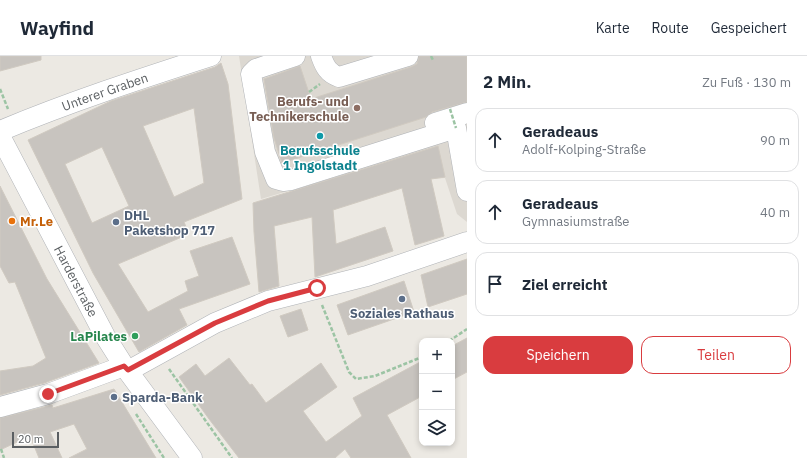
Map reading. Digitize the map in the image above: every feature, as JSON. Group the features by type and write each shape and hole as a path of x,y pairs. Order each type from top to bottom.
{"street":[{"name":"Unterer Graben","path":"0,131 35,117 134,86 211,56"},
{"path":"295,56 256,69 251,74 266,152 276,179 283,181 291,180 458,116 467,191"},
{"path":"321,56 327,70 333,75 339,77 408,56"},
{"name":"Harderstraße","path":"0,136 105,336 131,366 192,458"},
{"path":"0,407 48,394 131,366 215,323 268,301 366,276 467,242"}],"path":[{"path":"431,56 432,60"},
{"path":"317,288 326,315 349,372 356,379 375,376 419,358"},
{"path":"454,338 467,329"},
{"path":"131,366 166,365 232,458"},
{"path":"0,449 4,458"}],"shaded area":[{"name":"Berufs- und Technikerschule","path":"239,56 467,56 467,222 457,214 445,178 431,179 396,159 261,199"}],"building":[{"path":"0,56 41,56 41,60 0,71"},
{"name":"Berufsschule 1 Ingolstadt","path":"419,56 467,56 467,102 432,112 426,117 282,163 274,138 264,79 300,66 311,99 411,67 417,64"},
{"path":"221,63 228,84 242,199 184,222 189,234 118,264 148,312 188,291 185,281 199,276 190,251 232,237 250,284 179,309 187,325 139,352 93,273 28,140 111,101 215,67","holes":["194,108 204,183 174,197 143,126","102,147 129,206 92,223 65,164"]},
{"path":"438,146 445,177 431,179 444,236 415,245 402,188 333,210 336,244 385,227 393,251 315,277 312,217 274,226 279,286 259,292 253,203"},
{"path":"0,186 47,279 99,363 44,383 0,395 0,371 33,366 46,358 15,282 9,283 0,266"},
{"path":"467,259 467,294 428,307 421,275"},
{"path":"404,281 414,312 348,335 337,305"},
{"path":"301,309 308,330 288,337 280,316"},
{"path":"467,338 467,372 455,378 455,374 455,344"},
{"path":"229,358 250,385 252,384 266,403 321,363 337,387 303,411 326,442 362,416 353,398 419,363 419,398 387,415 411,458 351,458 345,449 335,458 239,458 179,377 196,364 205,376"},
{"path":"114,389 156,458 69,458 87,449 74,424 50,432 62,458 39,458 30,436 0,450 0,418 52,405 53,408"}],"place":[{"name":"Berufs- und Technikerschule","path":"357,108"},
{"name":"Berufsschule 1 Ingolstadt","path":"320,136"},
{"name":"Mr.Le","path":"12,221"},
{"name":"DHL Paketshop 717","path":"116,222"},
{"name":"Soziales Rathaus","path":"402,299"},
{"name":"LaPilates","path":"135,336"},
{"name":"Sparda-Bank","path":"114,397"}],"route":[{"path":"48,394 124,366 128,370 215,323 268,301 317,288"}]}
